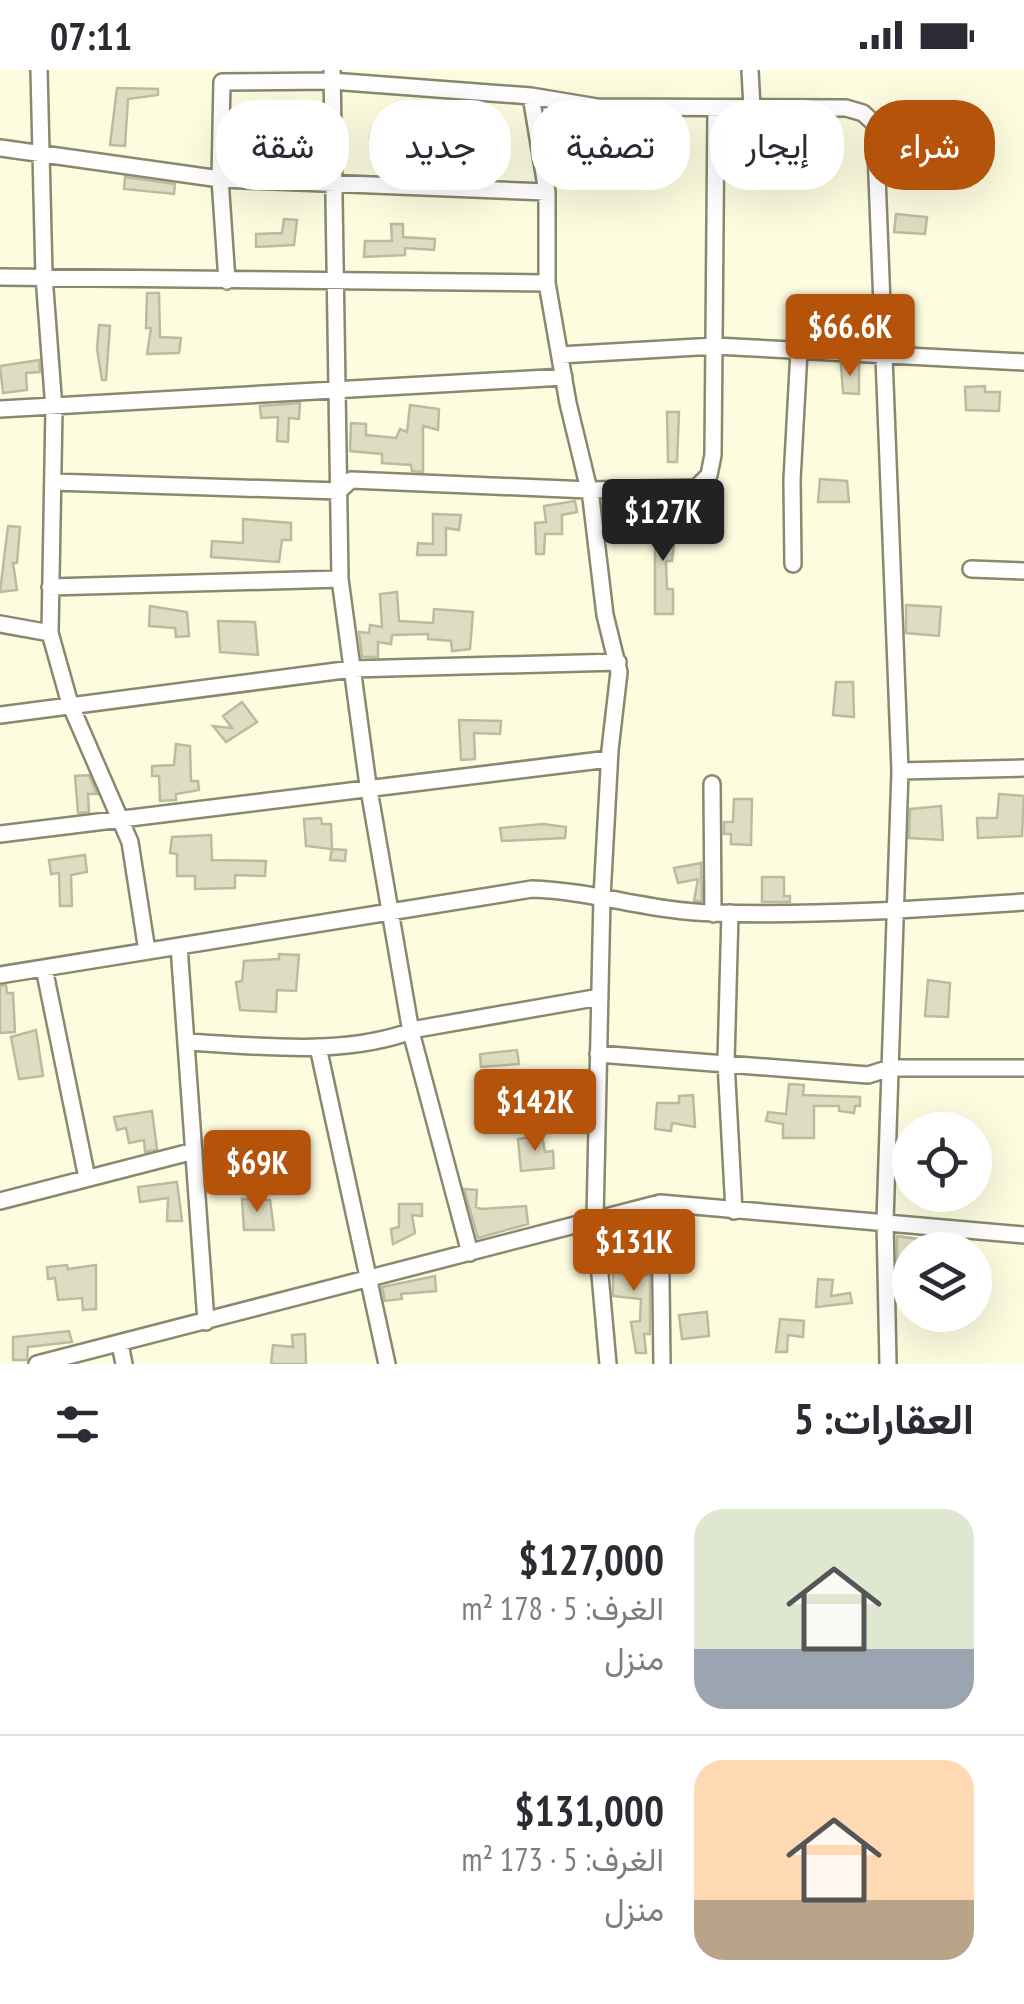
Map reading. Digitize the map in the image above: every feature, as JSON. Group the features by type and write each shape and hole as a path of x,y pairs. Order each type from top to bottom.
{"street":[{"path":"39,70 44,276 54,409 50,634 70,704 130,842 146,951"},
{"path":"750,70 752,100"},
{"path":"332,75 332,100"},
{"path":"222,76 332,75 531,96 597,107 710,109"},
{"path":"531,96 547,192 547,283 589,490 605,615 618,662 602,897 594,1219 608,1364"},
{"path":"844,108 863,113 875,124 900,771 885,1220 888,1364"},
{"path":"0,148 216,178"},
{"path":"349,186 547,192"},
{"path":"221,190 228,280"},
{"path":"334,190 340,579 368,786 411,1032 470,1253"},
{"path":"53,482 339,491 351,480 589,490 696,488 708,474 713,455 716,190"},
{"path":"0,277 547,283"},
{"path":"560,355 715,346 1024,362"},
{"path":"793,564 792,480 800,351"},
{"path":"0,409 54,409 338,387 564,378"},
{"path":"971,569 1024,571"},
{"path":"50,586 340,579"},
{"path":"0,624 50,634"},
{"path":"0,715 352,669 618,662"},
{"path":"0,834 609,759"},
{"path":"900,771 1024,768"},
{"path":"712,784 713,914"},
{"path":"0,975 532,889 581,890 628,905 713,914 897,910 1024,902"},
{"path":"730,913 726,1062 734,1210"},
{"path":"180,946 206,1322"},
{"path":"44,968 87,1178"},
{"path":"186,1042 318,1048 600,997"},
{"path":"318,1048 387,1364"},
{"path":"598,1054 868,1075 890,1068 1024,1068"},
{"path":"0,1200 194,1151"},
{"path":"660,1203 662,1364"},
{"path":"37,1364 660,1203 1024,1235"},
{"path":"120,1344 124,1364"}],"building":[{"path":"117,88 158,89 158,95 128,99 125,146 110,145"},
{"path":"125,177 175,184 174,194 124,189"},
{"path":"896,214 927,217 925,234 894,232"},
{"path":"284,219 297,220 294,245 256,247 256,234 282,233"},
{"path":"391,224 403,224 403,237 435,239 434,250 405,248 405,255 364,257 365,241 392,241"},
{"path":"147,293 159,293 160,337 181,338 179,353 147,354 151,328 146,328"},
{"path":"99,325 110,326 106,380 102,380 97,349"},
{"path":"39,360 40,372 26,373 27,390 3,393 0,366"},
{"path":"841,364 859,365 859,394 843,393"},
{"path":"985,386 985,392 1000,392 999,411 966,410 965,387"},
{"path":"300,403 299,419 289,418 288,442 277,441 278,417 261,418 260,406"},
{"path":"410,405 439,409 438,430 423,426 423,472 412,471 411,465 382,463 382,454 350,451 351,423 366,424 366,435 396,438 400,429 407,432"},
{"path":"667,412 679,412 677,462 668,462"},
{"path":"820,479 847,481 849,502 818,502"},
{"path":"575,501 577,512 562,515 562,534 545,534 544,554 536,554 535,523 546,522 544,506"},
{"path":"433,514 461,515 459,530 446,528 446,555 417,555 418,543 433,544"},
{"path":"650,518 666,519 665,527 676,527 672,561 666,561 667,589 673,589 673,614 655,614 655,534 649,534"},
{"path":"243,519 291,523 291,540 282,540 279,562 211,557 212,541 243,543"},
{"path":"8,526 20,527 17,563 13,563 17,590 0,592"},
{"path":"397,592 399,621 433,623 434,609 473,612 470,649 452,651 451,641 428,639 428,634 392,635 391,644 378,642 378,657 362,657 359,632 369,633 370,625 382,627 380,594"},
{"path":"906,605 941,607 939,636 906,633"},
{"path":"150,606 187,612 189,636 176,637 175,628 149,626"},
{"path":"218,621 255,622 258,655 220,652"},
{"path":"836,682 853,682 854,717 833,715"},
{"path":"242,702 257,722 226,742 213,726 232,728 223,716"},
{"path":"459,720 501,721 500,734 474,733 475,759 461,760"},
{"path":"176,744 190,746 191,781 198,781 199,790 176,794 176,800 160,801 159,776 152,776 152,766 174,765"},
{"path":"89,775 97,794 88,794 89,812 78,813 75,776"},
{"path":"999,794 1024,796 1022,836 978,838 977,818 997,818"},
{"path":"734,799 752,799 751,845 731,844 731,834 724,834 724,822 733,822"},
{"path":"941,806 943,840 909,838 910,809"},
{"path":"321,818 322,824 331,824 332,849 306,846 304,819"},
{"path":"543,824 566,827 565,838 502,841 500,828"},
{"path":"211,835 212,860 266,861 265,876 235,875 235,888 195,889 195,876 177,876 177,854 170,853 172,837"},
{"path":"332,849 346,850 345,861 330,860"},
{"path":"85,855 87,872 71,875 72,906 60,906 59,873 51,874 49,860"},
{"path":"701,863 702,901 694,901 698,879 678,883 674,868"},
{"path":"762,877 784,877 784,896 790,896 790,902 762,902"},
{"path":"279,954 299,955 296,991 277,990 276,1012 240,1010 236,982 242,981 244,961 279,959"},
{"path":"928,980 950,983 948,1017 925,1016"},
{"path":"6,985 7,993 13,993 15,1032 0,1033 0,986"},
{"path":"36,1030 43,1076 19,1079 11,1037"},
{"path":"517,1050 519,1064 481,1067 480,1054"},
{"path":"789,1084 804,1085 803,1095 860,1097 860,1106 855,1106 854,1113 839,1111 839,1106 814,1106 814,1138 783,1138 783,1124 766,1121 768,1112 786,1114"},
{"path":"693,1095 695,1127 672,1123 671,1131 655,1129 657,1103 679,1103 679,1096"},
{"path":"152,1111 157,1149 145,1152 144,1140 129,1143 126,1128 117,1130 114,1117"},
{"path":"542,1135 545,1152 553,1151 554,1168 521,1171 518,1139"},
{"path":"177,1182 182,1221 167,1221 168,1198 140,1202 138,1187"},
{"path":"464,1189 477,1190 476,1207 481,1209 526,1206 528,1224 478,1238"},
{"path":"242,1199 270,1200 274,1230 244,1230"},
{"path":"399,1204 422,1204 422,1216 412,1215 415,1233 393,1244 391,1229 399,1227"},
{"path":"644,1258 644,1275 650,1275 650,1334 644,1334 646,1353 636,1353 631,1322 640,1321 641,1299 613,1296 613,1259"},
{"path":"67,1265 68,1269 96,1265 96,1309 83,1310 82,1298 58,1300 55,1278 48,1279 47,1267"},
{"path":"435,1276 436,1291 401,1294 402,1299 385,1301 382,1287"},
{"path":"818,1279 833,1280 831,1296 850,1293 852,1303 816,1307"},
{"path":"707,1312 709,1336 682,1339 679,1315"},
{"path":"780,1319 804,1321 803,1337 788,1335 787,1352 776,1352"},
{"path":"69,1331 72,1342 28,1347 27,1360 13,1360 13,1337"},
{"path":"305,1334 306,1364 271,1364 273,1345 293,1347 292,1335"}]}
